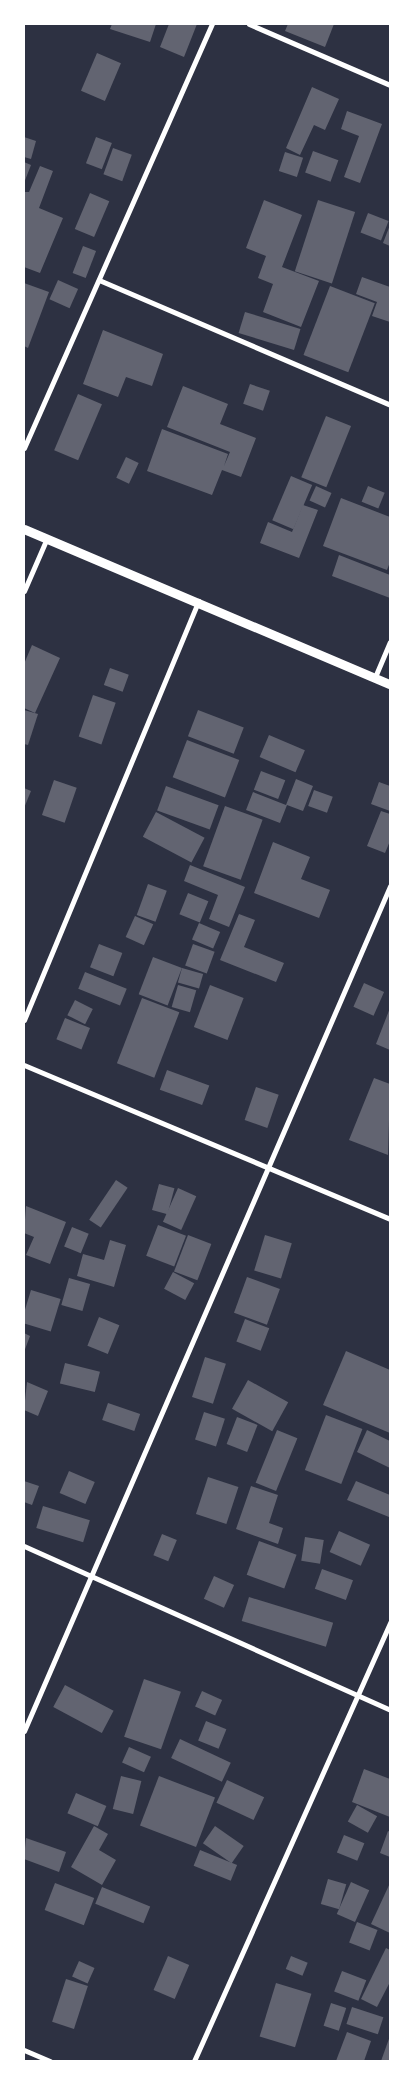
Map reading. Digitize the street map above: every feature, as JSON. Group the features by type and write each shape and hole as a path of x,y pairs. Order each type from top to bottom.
{"street":[{"path":"24,448 212,24"},
{"path":"249,24 390,84"},
{"path":"98,280 390,405"},
{"path":"24,528 390,684"},
{"path":"24,591 47,538"},
{"path":"24,1020 198,601"},
{"path":"375,677 390,642"},
{"path":"24,1731 390,886"},
{"path":"24,1066 390,1219"},
{"path":"24,1546 390,1710"},
{"path":"194,2061 390,1622"},
{"path":"24,2050 50,2061"}],"building":[{"path":"112,24 156,24 150,42 110,29"},
{"path":"169,24 197,24 184,57 160,47"},
{"path":"288,24 334,24 325,47 285,31"},
{"path":"97,53 121,63 105,101 81,91"},
{"path":"312,87 339,99 325,130 314,125 300,155 286,148"},
{"path":"347,111 382,124 360,183 344,177 359,136 341,129"},
{"path":"24,137 36,141 31,159 24,157"},
{"path":"96,137 112,143 102,169 86,163"},
{"path":"113,148 132,155 122,181 103,174"},
{"path":"313,151 338,160 331,182 305,173"},
{"path":"285,152 303,158 297,177 279,171"},
{"path":"24,162 31,165 24,183"},
{"path":"40,166 53,171 39,208 63,218 40,273 24,267 24,192 29,192"},
{"path":"90,193 109,201 94,237 75,229"},
{"path":"264,200 302,215 282,267 319,281 301,327 263,312 273,284 258,278 266,256 246,248"},
{"path":"318,200 355,212 332,283 295,271"},
{"path":"368,213 389,221 381,240 360,233"},
{"path":"390,225 390,246 383,243"},
{"path":"83,246 96,251 86,278 73,273"},
{"path":"362,277 390,287 390,322 372,316 377,302 356,294"},
{"path":"58,280 78,289 70,308 49,299"},
{"path":"24,283 49,292 28,348 24,346"},
{"path":"330,286 375,303 348,372 303,355"},
{"path":"245,312 300,329 294,350 239,333"},
{"path":"103,330 163,354 152,386 126,377 118,397 83,384"},
{"path":"250,384 270,391 263,411 243,404"},
{"path":"183,386 228,404 220,424 256,438 241,477 222,470 212,495 147,471 162,429 228,454 224,466 230,452 167,427"},
{"path":"78,394 102,404 78,460 54,450"},
{"path":"326,416 351,426 326,487 301,477"},
{"path":"126,457 139,463 129,484 116,478"},
{"path":"291,476 312,485 293,529 272,520"},
{"path":"316,486 332,493 325,508 309,501"},
{"path":"368,486 385,493 378,509 362,502"},
{"path":"341,498 390,517 390,562 387,570 323,546"},
{"path":"303,505 318,510 299,558 260,543 268,522 292,532"},
{"path":"339,555 390,575 390,598 332,576"},
{"path":"32,645 60,658 35,713 24,708 24,664"},
{"path":"110,668 129,675 123,692 104,685"},
{"path":"93,695 116,703 101,744 79,737"},
{"path":"24,710 38,714 28,745 24,744"},
{"path":"198,710 244,728 234,754 188,736"},
{"path":"269,735 305,750 296,772 260,757"},
{"path":"187,740 239,760 225,797 173,777"},
{"path":"261,771 285,780 278,799 254,790"},
{"path":"296,779 313,786 303,811 287,805 280,823 246,810 253,792 286,805"},
{"path":"54,780 77,788 65,823 42,815"},
{"path":"379,782 390,786 390,811 371,804"},
{"path":"166,786 219,805 210,830 157,810"},
{"path":"24,788 31,791 24,808"},
{"path":"314,790 333,797 327,813 308,806"},
{"path":"225,806 263,820 241,880 203,866"},
{"path":"381,811 390,814 390,841 385,853 367,846"},
{"path":"156,812 205,838 191,863 143,837"},
{"path":"273,842 310,857 301,879 330,890 319,918 254,893"},
{"path":"190,865 245,887 229,927 209,919 218,895 184,881"},
{"path":"148,884 167,891 156,922 137,915"},
{"path":"188,893 208,901 200,923 179,914"},
{"path":"239,914 255,920 244,947 284,963 276,982 220,960"},
{"path":"135,916 153,924 144,945 126,937"},
{"path":"199,923 220,932 213,949 192,940"},
{"path":"99,944 122,953 113,976 90,967"},
{"path":"193,944 215,952 207,973 185,966"},
{"path":"153,957 182,968 168,1005 139,994"},
{"path":"182,968 203,974 199,988 178,982"},
{"path":"85,972 127,989 120,1006 78,989"},
{"path":"364,983 384,992 374,1016 353,1007"},
{"path":"178,985 196,990 190,1012 172,1007"},
{"path":"210,985 244,998 227,1040 194,1027"},
{"path":"142,998 179,1012 154,1078 117,1063"},
{"path":"75,1000 93,1009 85,1024 67,1015"},
{"path":"390,1008 390,1050 376,1044"},
{"path":"65,1018 90,1028 81,1049 56,1039"},
{"path":"167,1070 209,1085 202,1105 160,1090"},
{"path":"374,1078 390,1084 388,1155 349,1140"},
{"path":"256,1087 279,1095 267,1128 245,1120"},
{"path":"116,1180 128,1188 101,1228 89,1220"},
{"path":"159,1184 174,1188 167,1214 152,1210"},
{"path":"178,1188 196,1196 181,1230 163,1222"},
{"path":"26,1206 66,1222 50,1264 26,1255 34,1237 24,1233"},
{"path":"158,1225 186,1236 174,1267 146,1256"},
{"path":"72,1227 89,1234 81,1253 64,1246"},
{"path":"188,1235 211,1244 197,1280 174,1271"},
{"path":"265,1235 292,1243 281,1279 254,1270"},
{"path":"110,1240 126,1245 114,1287 77,1276 83,1254 104,1260"},
{"path":"173,1272 194,1283 185,1300 164,1289"},
{"path":"247,1277 280,1289 267,1325 234,1313"},
{"path":"69,1278 90,1284 82,1311 61,1305"},
{"path":"31,1290 61,1299 51,1332 24,1323 24,1313"},
{"path":"99,1317 119,1325 108,1354 87,1346"},
{"path":"245,1319 269,1328 261,1351 236,1341"},
{"path":"24,1333 30,1336 24,1352"},
{"path":"346,1351 390,1370 390,1433 323,1405"},
{"path":"205,1357 226,1364 213,1404 192,1397"},
{"path":"65,1363 100,1372 95,1392 60,1383"},
{"path":"248,1380 288,1402 272,1431 232,1409"},
{"path":"27,1382 48,1391 38,1416 24,1410"},
{"path":"108,1403 140,1414 134,1431 102,1420"},
{"path":"204,1412 225,1419 216,1446 195,1440"},
{"path":"326,1415 362,1429 341,1484 305,1470"},
{"path":"237,1417 258,1425 247,1452 227,1444"},
{"path":"277,1430 297,1438 276,1491 256,1483"},
{"path":"367,1430 390,1441 390,1468 357,1452"},
{"path":"69,1471 95,1482 85,1504 60,1493"},
{"path":"208,1477 238,1487 226,1524 196,1514"},
{"path":"24,1481 39,1486 32,1505 24,1502"},
{"path":"356,1481 390,1495 389,1517 347,1500"},
{"path":"251,1486 278,1495 269,1523 283,1528 278,1544 236,1529"},
{"path":"43,1506 90,1520 83,1542 36,1528"},
{"path":"339,1531 370,1545 361,1566 330,1552"},
{"path":"162,1534 177,1540 168,1561 153,1555"},
{"path":"305,1537 324,1540 320,1564 301,1561"},
{"path":"259,1541 297,1555 284,1589 247,1575"},
{"path":"322,1569 353,1580 346,1600 315,1589"},
{"path":"214,1576 234,1585 224,1608 204,1599"},
{"path":"249,1597 333,1623 326,1647 242,1621"},
{"path":"144,1679 181,1692 161,1749 124,1737"},
{"path":"65,1685 114,1711 102,1733 53,1707"},
{"path":"202,1691 222,1700 215,1715 195,1707"},
{"path":"206,1721 226,1729 219,1749 198,1740"},
{"path":"180,1739 231,1763 222,1782 171,1758"},
{"path":"129,1747 151,1757 144,1772 122,1763"},
{"path":"364,1769 390,1779 390,1817 352,1802"},
{"path":"121,1776 141,1781 133,1814 113,1809"},
{"path":"159,1776 215,1798 196,1847 140,1825"},
{"path":"227,1780 264,1797 254,1820 216,1803"},
{"path":"76,1793 106,1806 98,1826 67,1813"},
{"path":"357,1805 377,1816 368,1833 348,1822"},
{"path":"94,1826 108,1834 99,1850 116,1860 102,1885 71,1867"},
{"path":"215,1826 244,1846 232,1863 203,1843"},
{"path":"388,1831 390,1832 390,1857 380,1853"},
{"path":"344,1835 364,1843 357,1861 337,1853"},
{"path":"26,1838 66,1852 59,1872 24,1859"},
{"path":"200,1850 237,1865 231,1881 194,1866"},
{"path":"328,1879 346,1884 339,1909 321,1904"},
{"path":"351,1882 369,1890 355,1922 337,1914"},
{"path":"55,1883 94,1898 84,1925 45,1910"},
{"path":"390,1883 390,1933 371,1924"},
{"path":"102,1887 150,1906 143,1923 95,1904"},
{"path":"357,1922 378,1930 370,1950 349,1943"},
{"path":"386,1948 390,1950 390,1982 377,2007 361,1999"},
{"path":"168,1956 189,1965 175,1999 154,1990"},
{"path":"291,1956 308,1963 302,1976 286,1969"},
{"path":"79,1961 95,1968 88,1983 72,1977"},
{"path":"342,1971 366,1980 358,2001 334,1992"},
{"path":"66,1979 88,1986 74,2029 52,2022"},
{"path":"276,1983 311,1994 295,2047 260,2037"},
{"path":"331,2003 346,2008 339,2031 324,2026"},
{"path":"352,2007 383,2017 378,2034 346,2024"},
{"path":"347,2032 371,2041 364,2061 336,2061"},
{"path":"390,2036 390,2061 381,2061"}]}
